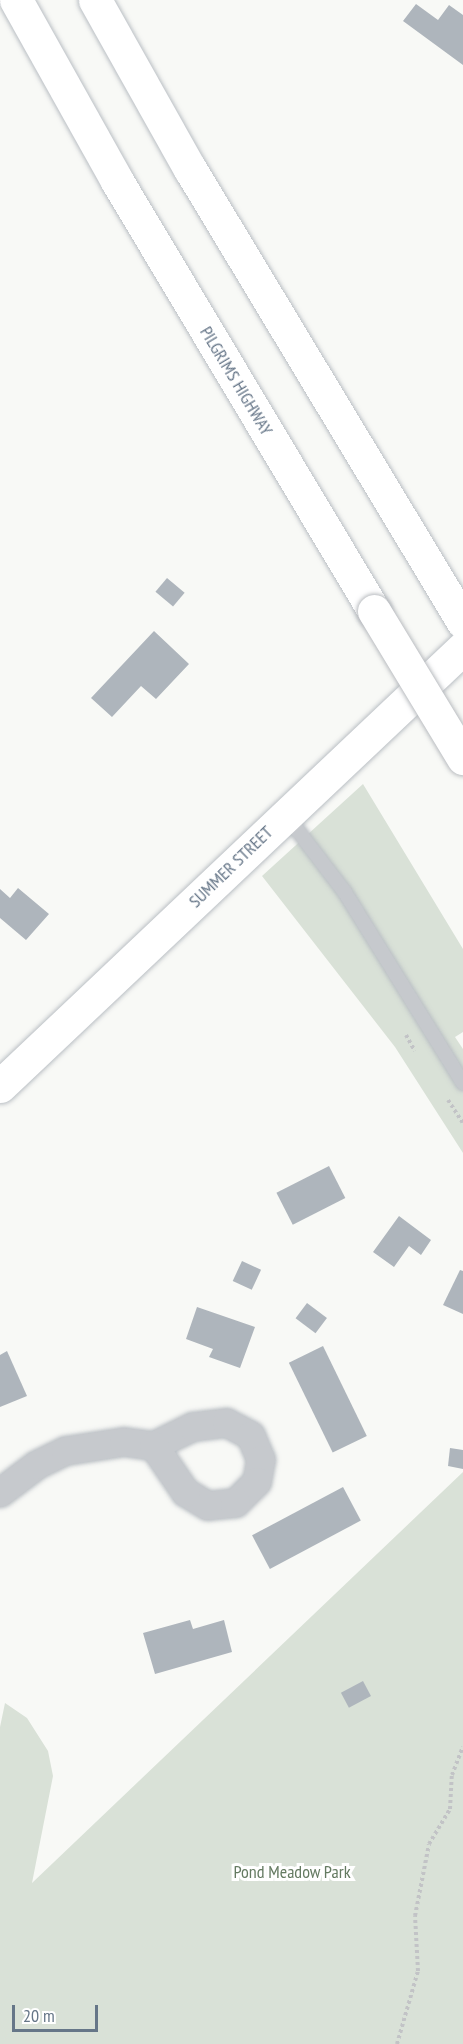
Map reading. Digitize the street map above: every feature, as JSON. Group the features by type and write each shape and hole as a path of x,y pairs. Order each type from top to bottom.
{"main road":[{"name":"PILGRIMS HIGHWAY","path":"16,0 117,181 463,758"},
{"path":"94,0 190,169 463,622"},
{"name":"SUMMER STREET","path":"0,1086 463,648"}],"street":[{"path":"0,1493 37,1465 66,1451 124,1442 154,1446"}],"lane":[{"path":"285,815 315,849 350,901 463,1083"}],"path":[{"path":"397,2044 418,1971 415,1916 429,1844 450,1809 452,1775 463,1747"}],"green space":[{"path":"363,784 463,949 463,1032 455,1037 463,1049 463,1153 395,1047 262,876"},
{"name":"Pond Meadow Park","path":"463,1472 463,2044 0,2044 0,1727 5,1703 27,1718 48,1751 53,1776 32,1883"}],"building":[{"path":"416,4 438,20 449,5 463,15 463,65 403,21"},
{"path":"167,578 185,593 173,607 155,592"},
{"path":"154,631 189,664 156,699 141,686 112,717 91,698"},
{"path":"18,888 49,914 26,940 0,918 0,889 10,898"},
{"path":"329,1166 345,1198 293,1225 276,1193"},
{"path":"399,1216 431,1240 421,1255 409,1246 394,1267 373,1252"},
{"path":"242,1261 261,1270 252,1290 233,1281"},
{"path":"460,1270 463,1271 463,1314 443,1305"},
{"path":"307,1303 327,1318 316,1333 296,1318"},
{"path":"197,1307 255,1327 240,1368 209,1357 213,1349 186,1339"},
{"path":"323,1346 367,1436 333,1453 289,1363"},
{"path":"7,1351 27,1396 0,1407 0,1355"},
{"path":"450,1448 463,1450 463,1469 448,1466"},
{"path":"343,1487 361,1521 270,1569 252,1535"},
{"path":"190,1620 193,1629 224,1620 232,1652 155,1674 143,1633"},
{"path":"363,1681 371,1696 349,1708 341,1693"}]}
